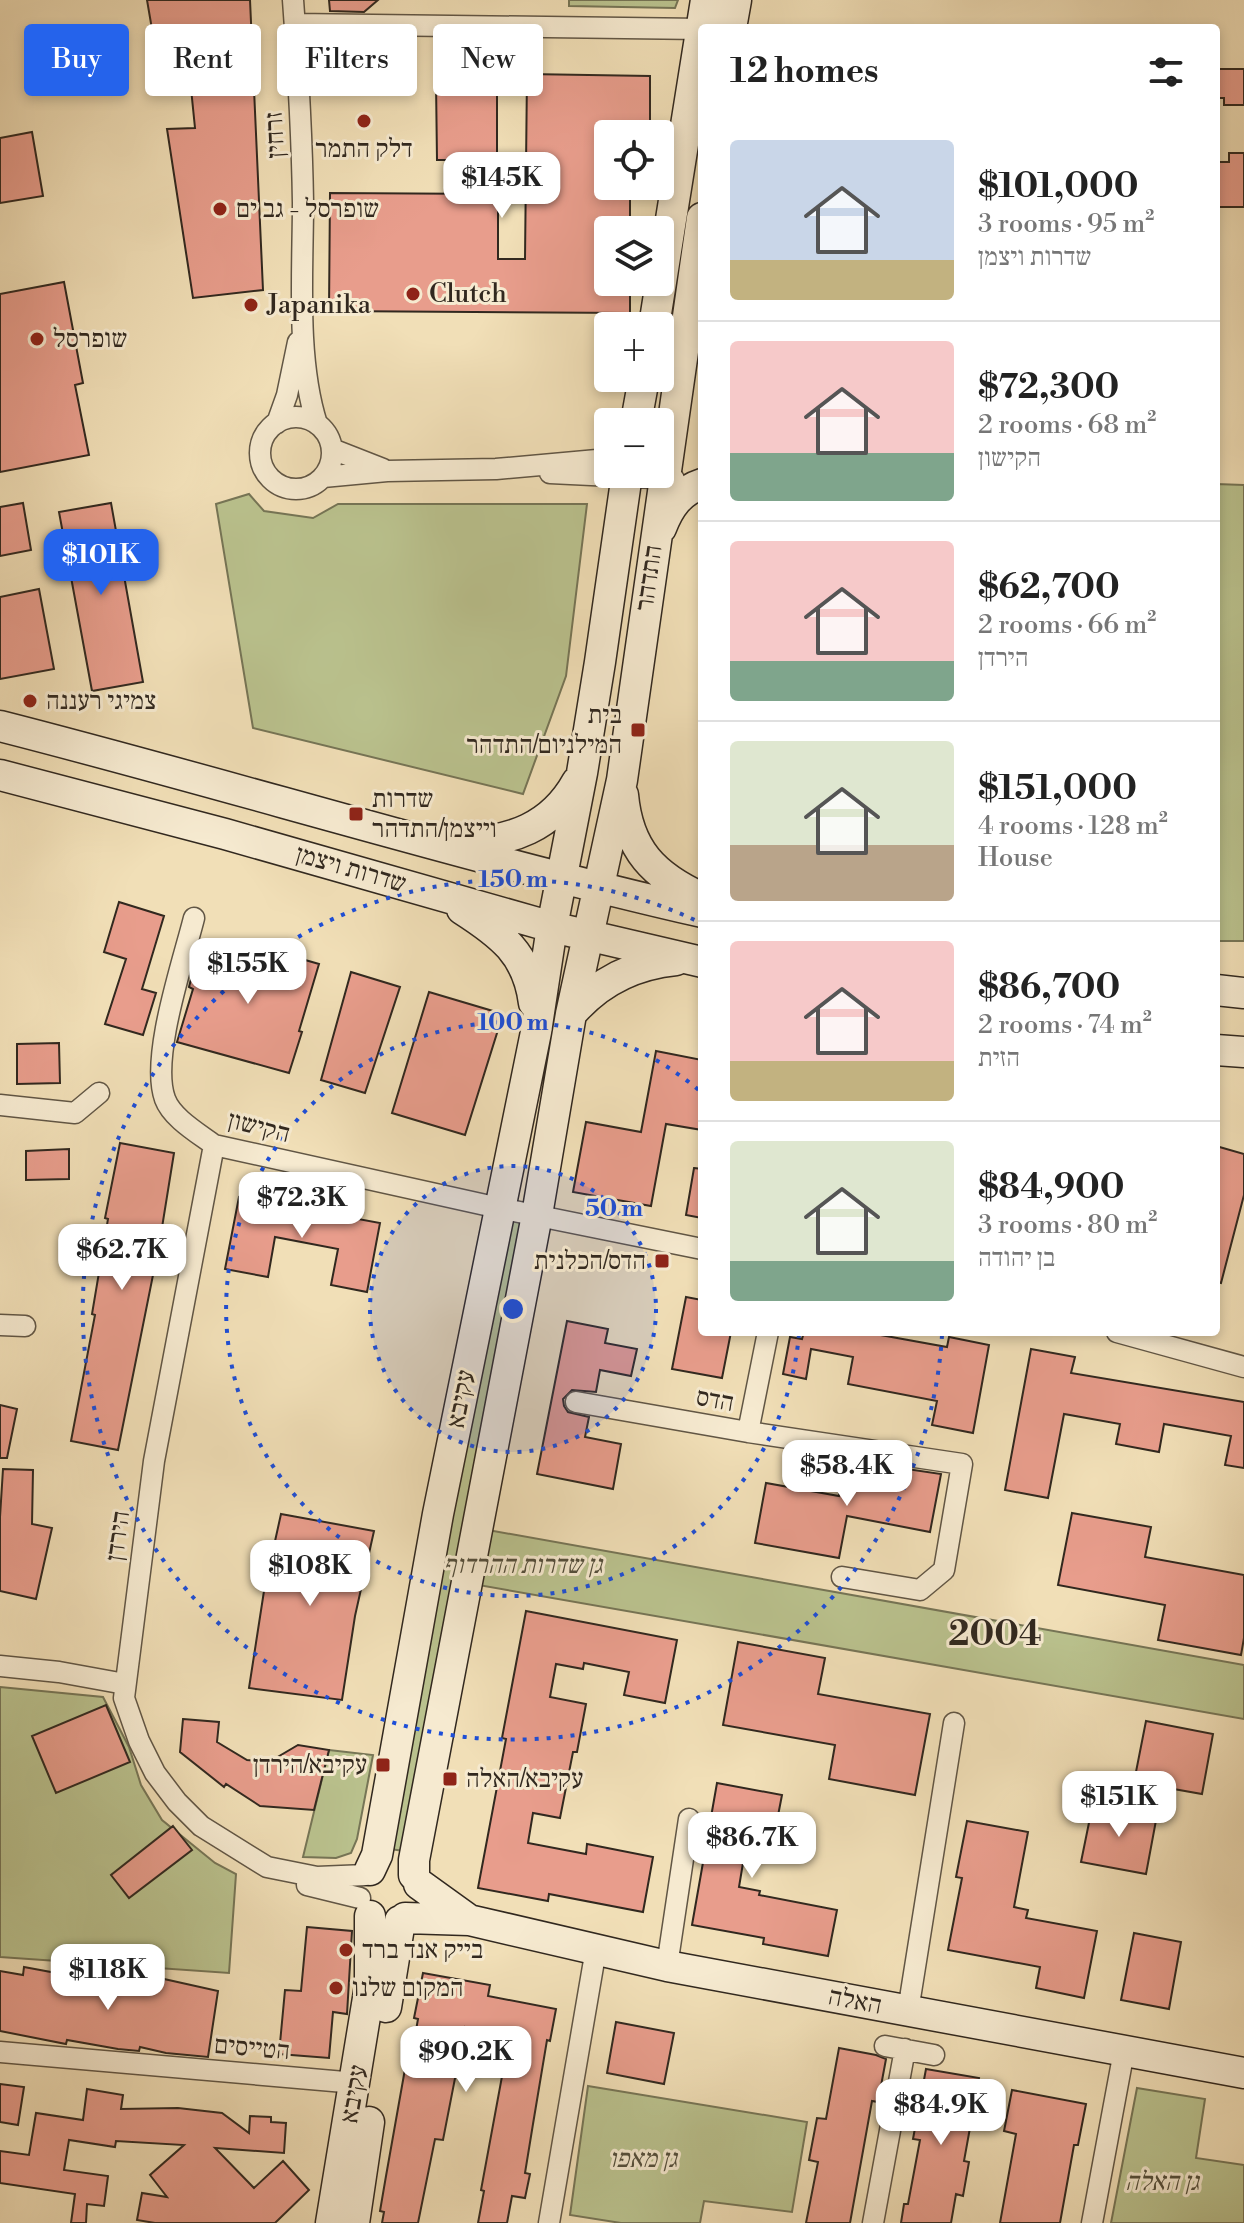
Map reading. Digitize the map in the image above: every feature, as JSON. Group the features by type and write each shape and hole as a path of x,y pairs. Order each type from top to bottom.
{"street":[{"name":"זרחין","path":"293,0 295,24"},
{"path":"732,24 736,0"},
{"path":"295,24 703,19"},
{"path":"656,312 698,50"},
{"name":"זרחין","path":"299,96 303,172 303,315 309,398 317,424"},
{"name":"התדהר","path":"671,408 698,243"},
{"name":"זרחין","path":"277,423 287,395 303,315"},
{"path":"323,477 330,467 332,449 326,432 317,424 306,418 294,417 277,423 264,436 261,447 264,469 271,479 292,489 303,488 323,477 387,471 594,470"},
{"path":"332,449 387,471"},
{"path":"674,479 698,482"},
{"path":"653,548 672,505 682,493 698,484"},
{"name":"התדהר","path":"552,927 582,773 618,488"},
{"name":"התדהר","path":"588,937 622,780 659,488"},
{"name":"שדרות ויצמן","path":"0,726 599,889 698,911"},
{"path":"432,843 494,841 533,829 560,807 582,773"},
{"name":"שדרות ויצמן","path":"0,775 588,937 695,961"},
{"path":"622,780 624,807 640,853 659,873 698,896"},
{"path":"437,893 493,930 515,951 527,968 532,984 536,1032"},
{"name":"הקישון","path":"194,918 165,1035 162,1071 165,1100 180,1119 214,1145 698,1248"},
{"name":"עקיבא","path":"331,2223 370,1986 366,1890 377,1855 438,1514 536,1032 552,927"},
{"name":"עקיבא","path":"416,1880 414,1860 537,1215 571,1014 588,937"},
{"path":"571,1014 599,987 617,977 664,961 695,961"},
{"path":"1220,990 1244,993"},
{"path":"1220,1050 1244,1052"},
{"path":"0,1105 75,1113 99,1093"},
{"name":"הירדן","path":"214,1145 154,1461 124,1698 139,1741 155,1773 177,1802 212,1833 300,1883 366,1890"},
{"path":"0,1325 25,1326"},
{"path":"748,1432 767,1336"},
{"path":"1132,1336 1244,1367"},
{"name":"הדס","path":"576,1402 962,1464 944,1570 920,1590 842,1577"},
{"path":"0,1666 59,1672 125,1684"},
{"path":"908,2011 954,1723"},
{"path":"667,1966 689,1819"},
{"path":"387,1863 397,1864 416,1880 417,1904 403,1920 387,1923 366,1890 387,1863"},
{"name":"האלה","path":"416,1880 469,1920"},
{"name":"עקיבא","path":"354,2223 403,1920"},
{"name":"האלה","path":"403,1920 469,1920 667,1966 1244,2073"},
{"path":"549,2223 596,1949"},
{"path":"873,2223 895,2048 934,2055"},
{"path":"1092,2223 1124,2051"},
{"name":"הטייסים","path":"0,2052 356,2083"}],"green space":[{"path":"569,0 678,0 675,8 569,6"},
{"path":"1220,484 1244,485 1244,941 1220,941"},
{"path":"249,494 264,511 313,518 338,504 587,504 566,676 523,794 253,728 216,504"},
{"path":"503,1219 526,1222 411,1852 383,1848"},
{"name":"גן שדרות ההרדוף","path":"477,1528 1244,1665 1244,1719 467,1583"},
{"path":"0,1687 103,1697 129,1747 141,1785 162,1820 215,1863 236,1874 229,1973 0,1957"},
{"path":"329,1750 373,1755 357,1839 351,1853 336,1858 303,1857"},
{"name":"גן מאפו","path":"588,2086 807,2122 792,2212 704,2201 700,2223 621,2223 570,2215"},
{"name":"גן האלה","path":"1137,2088 1205,2099 1196,2158 1244,2165 1244,2223 1111,2223"}],"building":[{"name":"שופרסל - גב ים","path":"147,0 250,0 251,24 151,24"},
{"path":"329,0 378,0 364,12 330,11"},
{"path":"1220,69 1244,69 1244,105 1224,105 1224,98 1220,98"},
{"path":"543,74 650,76 650,120 594,120 594,200 630,200 630,216 594,216 594,296 630,296 630,312 329,311 330,193 498,194 498,259 525,259 527,96 543,96"},
{"name":"שופרסל - גב ים","path":"192,96 254,96 263,290 193,298 167,129 195,128"},
{"path":"436,96 497,96 497,160 437,160"},
{"path":"32,132 43,196 0,203 0,138"},
{"path":"1229,153 1244,153 1244,207 1220,207 1220,162 1229,162"},
{"name":"שופרסל","path":"64,282 83,383 75,385 89,455 0,472 0,294"},
{"path":"23,503 31,550 0,556 0,507"},
{"path":"111,503 143,682 92,691 59,512"},
{"path":"39,589 54,669 0,679 0,597"},
{"path":"119,902 164,916 142,989 156,993 143,1035 105,1024 126,959 104,952"},
{"path":"201,941 271,962 274,951 319,964 289,1073 177,1042 193,989 189,987"},
{"path":"351,972 400,987 365,1093 321,1080"},
{"path":"429,992 503,1014 465,1135 392,1113"},
{"path":"59,1043 60,1083 17,1084 17,1044"},
{"path":"656,1051 698,1059 698,1129 666,1124 651,1206 573,1192 586,1122 641,1132"},
{"path":"120,1143 174,1153 118,1450 71,1441 95,1315 92,1314 108,1219 105,1218"},
{"path":"1220,1147 1244,1154 1244,1195 1221,1283"},
{"path":"69,1149 69,1179 26,1180 26,1151"},
{"path":"694,1168 698,1168 698,1217 686,1215"},
{"path":"239,1197 380,1223 367,1292 331,1285 338,1249 275,1237 268,1277 225,1269"},
{"path":"686,1297 698,1299 698,1336 730,1336 722,1378 672,1369"},
{"path":"567,1321 608,1329 605,1343 637,1349 631,1376 600,1370 596,1392 572,1390 563,1399 568,1412 589,1417 585,1437 621,1444 613,1489 537,1474"},
{"path":"803,1336 886,1336 947,1347 949,1337 989,1345 973,1433 932,1425 937,1401 848,1384 853,1357 811,1349 806,1379 783,1374 790,1337 802,1339"},
{"path":"1031,1349 1075,1357 1071,1373 1244,1402 1244,1468 1225,1465 1231,1436 1164,1424 1159,1452 1116,1444 1120,1424 1064,1414 1048,1498 1005,1490"},
{"path":"0,1405 17,1409 7,1458 0,1458"},
{"path":"846,1460 941,1474 930,1532 847,1516 839,1558 755,1543 766,1483 839,1496"},
{"path":"3,1469 33,1470 32,1524 52,1528 36,1599 0,1591"},
{"path":"1072,1513 1151,1527 1145,1557 1244,1575 1241,1655 1158,1640 1165,1605 1058,1585"},
{"path":"281,1514 374,1531 355,1616 342,1700 249,1688 264,1591"},
{"path":"526,1611 677,1640 665,1703 624,1695 629,1672 584,1663 583,1669 556,1664 550,1697 586,1704 560,1818 533,1813 528,1843 586,1854 587,1844 653,1857 643,1912 549,1894 548,1901 478,1888"},
{"path":"738,1642 825,1658 818,1694 930,1714 915,1795 829,1779 835,1745 723,1725"},
{"path":"106,1705 130,1762 56,1793 32,1736"},
{"path":"183,1719 219,1722 217,1742 247,1760 269,1762 298,1745 329,1750 314,1810 260,1806 226,1784 224,1787 180,1752"},
{"path":"1146,1721 1213,1734 1202,1794 1134,1782"},
{"path":"717,1783 782,1795 775,1831 749,1827 739,1887 760,1891 759,1895 837,1910 828,1956 763,1944 764,1938 692,1925"},
{"path":"1093,1803 1157,1815 1146,1874 1081,1862"},
{"path":"967,1821 1028,1832 1014,1907 1028,1910 1026,1918 1097,1931 1084,1998 1036,1988 1040,1967 948,1950 962,1878 956,1877"},
{"path":"173,1826 192,1850 129,1898 111,1875"},
{"path":"307,1927 352,1931 347,2014 333,2012 329,2058 279,2054 285,1990 301,1991"},
{"path":"1134,1933 1181,1942 1169,2009 1121,2000"},
{"path":"24,1967 94,1980 95,1972 163,1984 164,1979 218,1991 208,2057 140,2047 139,2051 118,2049 67,2040 66,2044 0,2031 0,1971 23,1975"},
{"path":"423,1973 490,1985 488,1996 556,2009 550,2041 547,2040 533,2124 525,2173 530,2174 525,2198 512,2196 507,2223 478,2223 503,2071 492,2069 499,2034 465,2027 443,2140 435,2139 418,2223 382,2223 384,2212 380,2211 405,2069 409,2070 418,2019 414,2018"},
{"path":"616,2022 674,2033 664,2084 607,2073"},
{"path":"839,2048 886,2059 878,2102 872,2101 850,2223 806,2223 818,2162 809,2160 817,2118 826,2119"},
{"path":"926,2069 979,2078 964,2161 969,2162 963,2196 956,2194 951,2223 901,2223 904,2204 908,2204 920,2140 913,2139"},
{"path":"0,2084 24,2087 18,2125 0,2122"},
{"path":"87,2089 123,2095 121,2109 178,2108 222,2113 249,2133 250,2116 271,2117 271,2122 286,2123 284,2153 215,2148 254,2188 283,2161 309,2190 275,2223 155,2223 137,2220 142,2193 167,2197 150,2175 184,2145 116,2141 115,2147 69,2140 64,2170 108,2176 104,2206 87,2204 86,2223 71,2223 75,2194 0,2183 0,2151 29,2155 36,2113 83,2120"},
{"path":"1012,2090 1086,2104 1078,2145 1074,2145 1060,2223 1000,2223 1016,2134 1004,2131"}],"place":[{"name":"דלק התמר","path":"364,121"},
{"name":"שופרסל - גב ים","path":"220,209"},
{"name":"Clutch","path":"413,294"},
{"name":"Japanika","path":"251,305"},
{"name":"שופרסל","path":"37,339"},
{"name":"צמיגי רעננה","path":"30,701"},
{"name":"בית המילניום/התדהר","path":"638,730"},
{"name":"שדרות וייצמן/התדהר","path":"356,814"},
{"name":"הדס/הכלנית","path":"662,1261"},
{"name":"עקיבא/הירדן","path":"383,1765"},
{"name":"עקיבא/האלה","path":"450,1779"},
{"name":"בייק אנד ברד","path":"346,1950"},
{"name":"המקום שלנו","path":"336,1988"}],"district":[{"name":"2004","path":"995,1635"}]}
